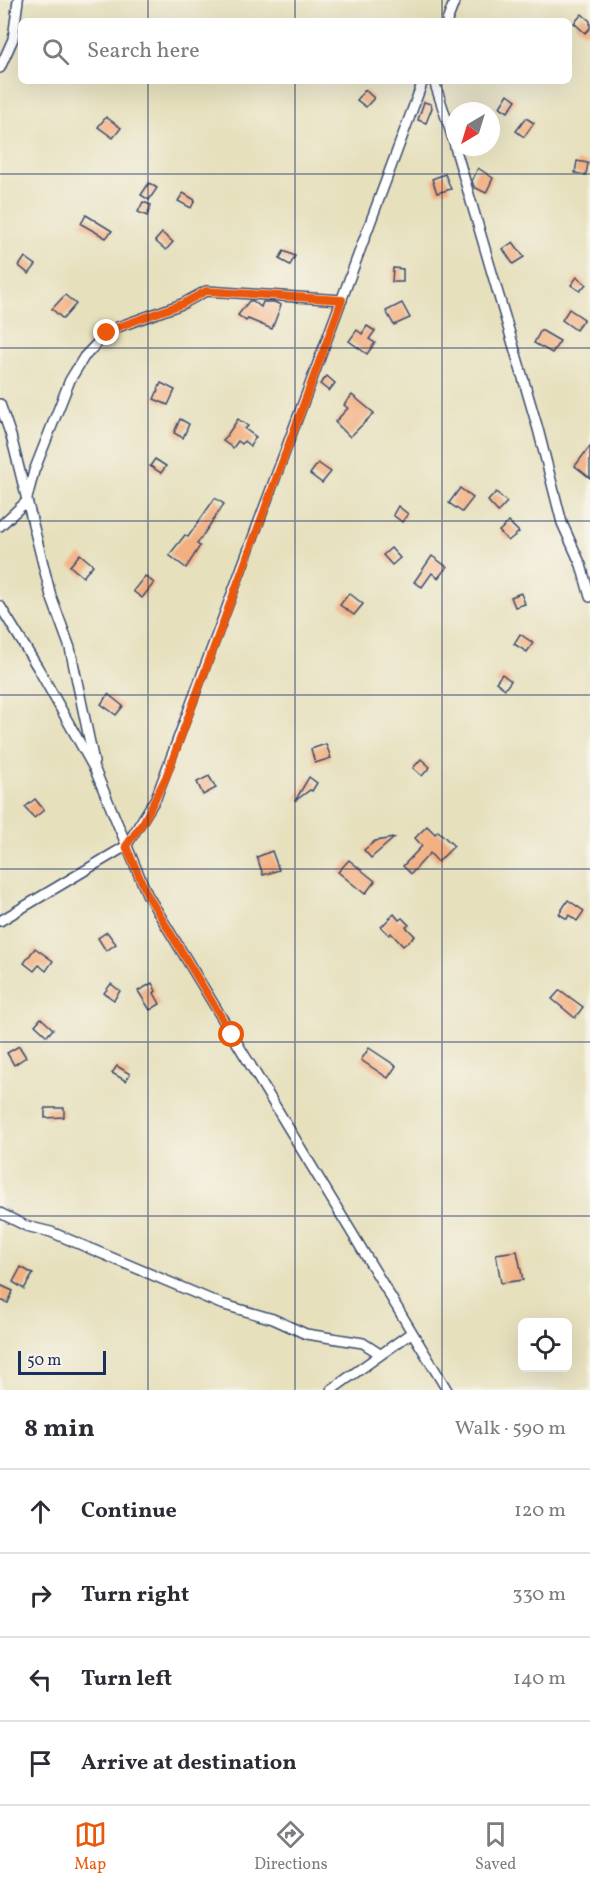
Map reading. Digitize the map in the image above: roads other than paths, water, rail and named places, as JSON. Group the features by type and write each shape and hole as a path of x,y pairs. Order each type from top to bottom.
{"street":[{"path":"0,68 13,39 18,0"},
{"path":"448,18 455,0"},
{"path":"0,921 126,846 144,821 166,777 422,84"},
{"path":"435,84 446,118"},
{"path":"458,156 538,429 562,523 581,565 590,597"},
{"path":"0,526 26,502 34,471 70,380 84,357 107,333 182,304 206,291 342,300"},
{"path":"0,404 11,436 51,596 70,648 95,770"},
{"path":"0,606 38,668 95,770 147,894 447,1390"},
{"path":"0,1214 26,1226 51,1232 221,1305 273,1319 306,1335 363,1344 380,1354"},
{"path":"331,1390 411,1333"}]}
